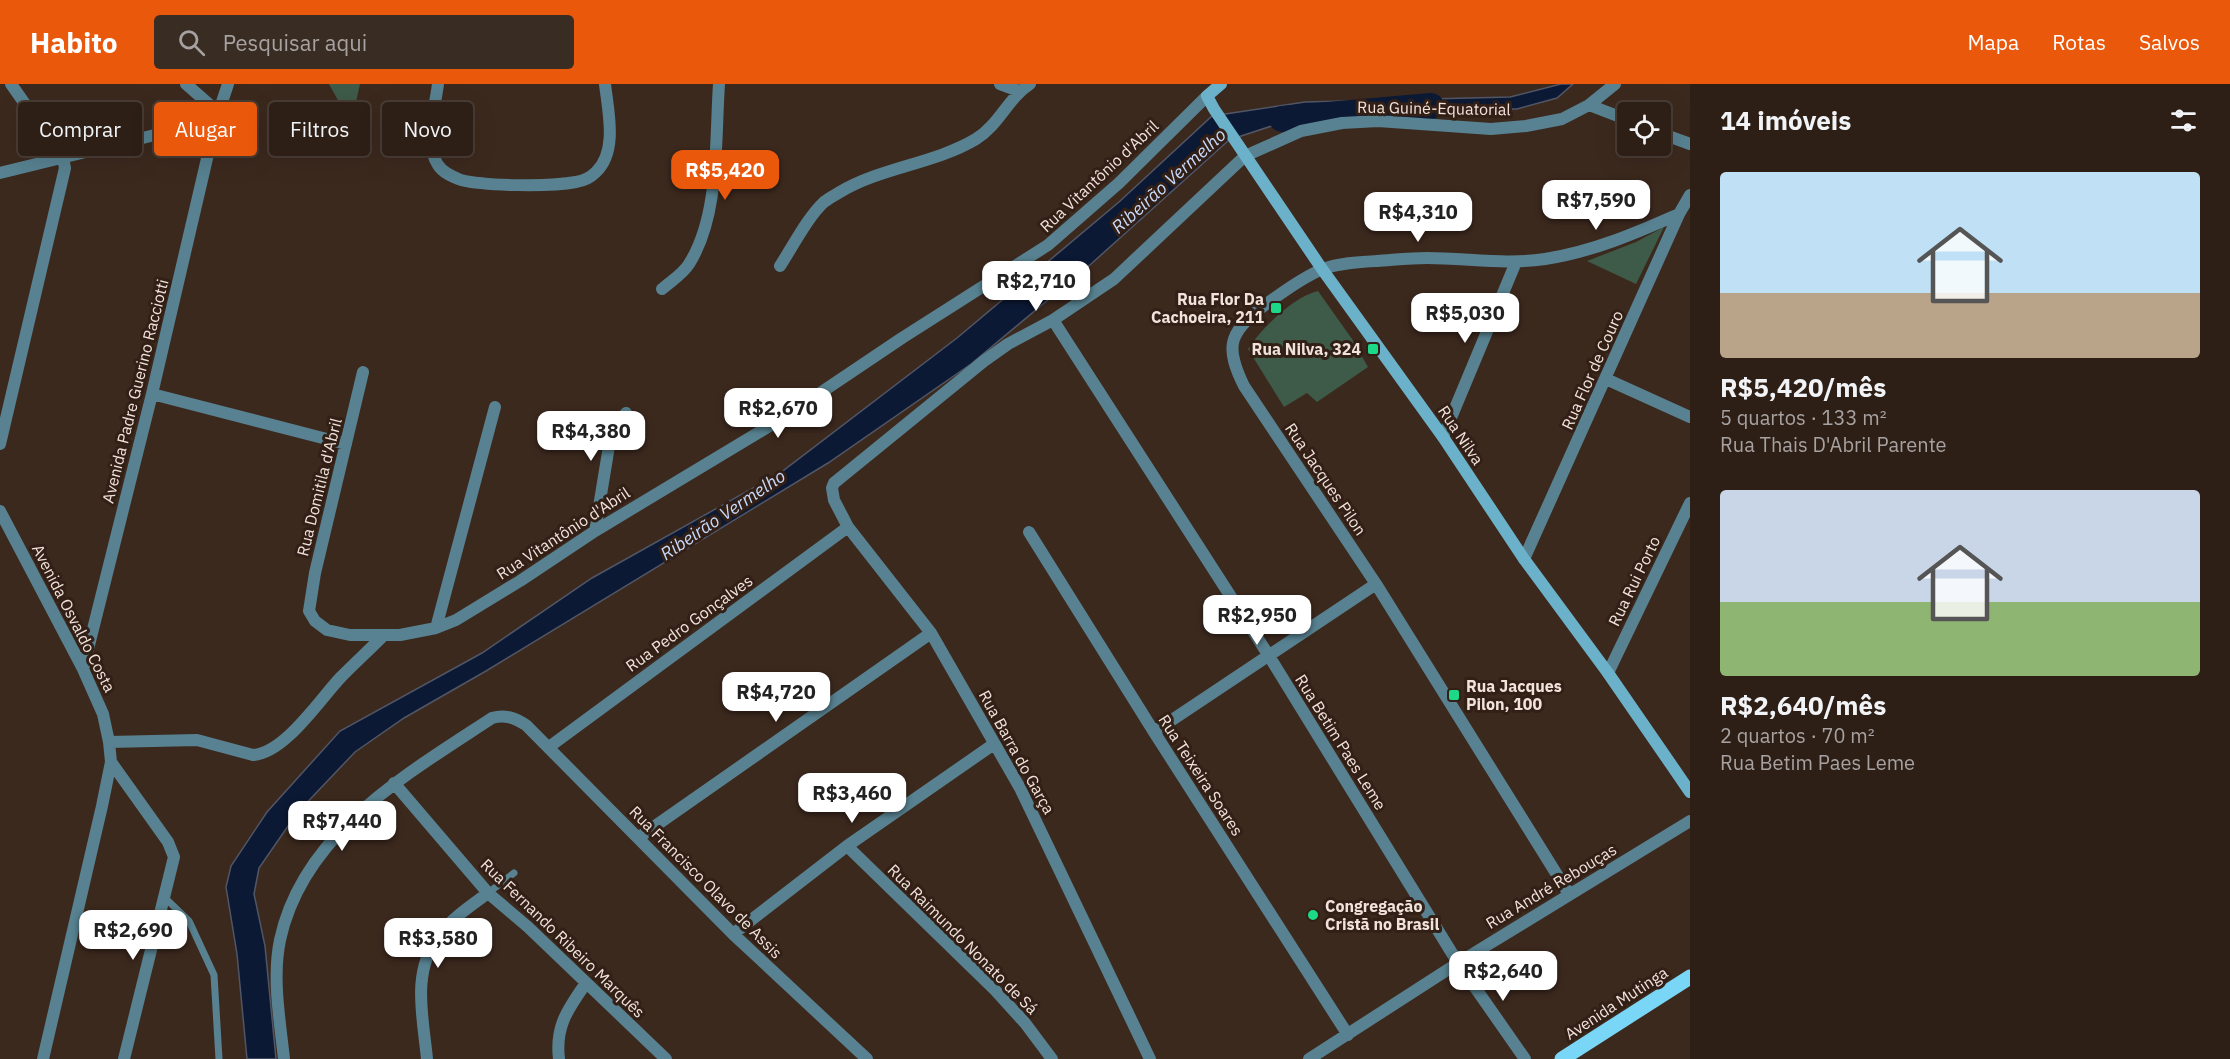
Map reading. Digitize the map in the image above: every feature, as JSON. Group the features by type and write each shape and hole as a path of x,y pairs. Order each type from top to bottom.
{"main road":[{"name":"Avenida Mutinga","path":"1562,1059 1690,977"}],"street":[{"path":"0,444 63,180 63,158 11,84"},
{"path":"186,84 204,102"},
{"name":"Avenida Padre Guerino Racciotti","path":"222,102 228,84"},
{"path":"438,84 432,136 433,149 439,168 460,179 516,184 576,182 596,173 605,158 610,138 604,84"},
{"path":"662,289 689,264 706,222 712,193 719,84"},
{"path":"1000,84 1019,91"},
{"path":"780,266 802,231 825,202 856,183 946,152 976,138 997,121 1019,91 1030,84"},
{"name":"Rua Vitantônio d'Abril","path":"309,610 315,621 327,630 350,634 384,636 436,628 456,620 595,531 786,416 902,338 1048,245 1119,183 1221,84"},
{"name":"Rua Guiné-Equatorial","path":"837,479 984,361 1008,344 1053,320 1114,279 1242,151 1301,131 1342,123 1378,121 1491,129 1526,126 1562,119 1589,105 1615,84"},
{"name":"Rua Nilva","path":"1207,96 1322,269 1443,437 1524,559 1608,673 1690,792"},
{"path":"1589,105 1617,116"},
{"path":"0,173 154,133"},
{"path":"1671,137 1690,144"},
{"name":"Avenida Padre Guerino Racciotti","path":"83,669 209,156"},
{"name":"Rua Flor de Couro","path":"1524,559 1679,214 1690,195"},
{"name":"Rua Jacques Pilon","path":"1569,894 1376,584 1244,386 1232,357 1233,342 1238,330 1249,318 1273,299 1322,269 1360,262 1426,258 1516,262 1576,254 1639,232 1679,214"},
{"path":"1443,437 1516,262"},
{"name":"Rua Betim Paes Leme","path":"1053,320 1269,657 1458,963 1525,1059"},
{"name":"Rua Domitila d'Abril","path":"309,610 315,573 363,372"},
{"path":"1606,379 1690,417"},
{"path":"152,394 346,444"},
{"path":"436,628 495,407"},
{"path":"595,531 612,430 626,413"},
{"name":"Rua Barra do Garça","path":"837,479 832,488 837,509 848,527 931,633 1020,788 1150,1059"},
{"name":"Rua Rui Porto","path":"1608,673 1690,503"},
{"name":"Avenida Osvaldo Costa","path":"0,511 83,669 103,714 110,742 111,762 102,806 43,1059"},
{"name":"Rua Pedro Gonçalves","path":"549,747 848,527"},
{"name":"Rua Teixeira Soares","path":"1029,532 1348,1035"},
{"path":"1154,732 1376,584"},
{"path":"638,838 931,633"},
{"path":"110,742 197,740 253,755 261,755 289,736 341,677 384,636"},
{"name":"Rua Francisco Olavo de Assis","path":"394,783 492,718 508,716 526,725 733,934 867,1059"},
{"path":"733,934 847,846 994,744"},
{"path":"111,762 172,849 173,863 124,1059"},
{"path":"284,1059 277,959 280,941 294,898 312,866 327,846 394,783"},
{"name":"Rua Fernando Ribeiro Marquês","path":"394,783 488,893 666,1059"},
{"name":"Rua André Rebouças","path":"1310,1059 1458,963 1690,821"},
{"name":"Rua Raimundo Nonato de Sá","path":"847,846 995,990 1025,1023 1052,1059"},
{"path":"427,1059 420,983 428,954 440,933 488,893"},
{"path":"559,1059 560,1026 586,983"}],"lane":[{"path":"488,893 514,873"},
{"path":"164,897 189,921 214,975 219,1059"}],"green space":[{"path":"329,84 360,84 356,102 339,102"},
{"path":"1664,227 1636,284 1587,261 1636,242"},
{"path":"1318,291 1352,339 1368,367 1317,402 1307,393 1284,407 1248,349 1279,314 1299,299"}],"water":[{"name":"Ribeirão Vermelho","path":"1561,84 1573,84 1557,98 1517,109 1357,109 1287,121 1229,140 1091,264 971,364 828,463 486,671 404,718 355,752 297,813 259,868 254,894 265,946 276,1059 247,1059 237,954 226,887 231,866 267,812 340,731 482,653 592,578 780,473 957,338 1119,202 1212,116 1305,102 1510,97"}],"waterway":[{"name":"Ribeirão Vermelho","path":"1282,119 1431,106"}],"place":[{"name":"Rua Flor Da Cachoeira, 211","path":"1276,308"},
{"name":"Rua Nilva, 324","path":"1373,349"},
{"name":"Rua Jacques Pilon, 100","path":"1454,695"},
{"name":"Congregação Cristã no Brasil","path":"1313,915"}]}
